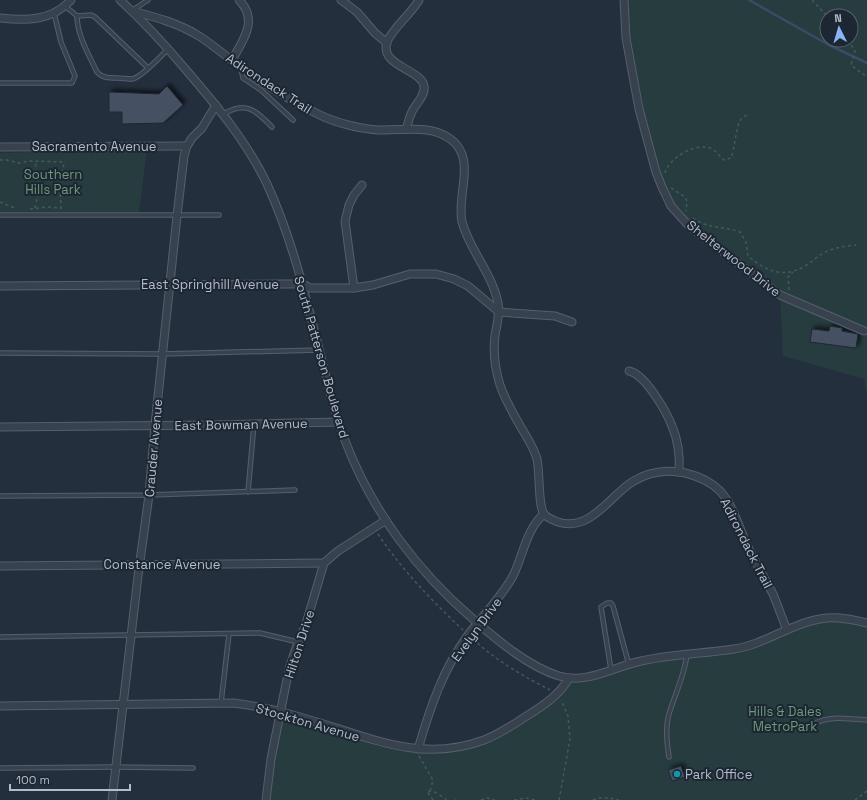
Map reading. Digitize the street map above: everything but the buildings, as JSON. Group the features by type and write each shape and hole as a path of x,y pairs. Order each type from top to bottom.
{"street":[{"path":"0,18 33,20 54,13 71,0"},
{"name":"South Patterson Boulevard","path":"120,0 168,49 224,114 254,159 278,210 303,284 339,422 355,464 370,494 386,520 424,572 443,592 477,623 517,654 556,675 569,678 583,678 668,656 734,649 761,642 812,620 841,618 867,623"},
{"path":"232,60 246,35 248,26 249,16 247,10 239,0"},
{"path":"341,0 357,12 375,33 387,43"},
{"path":"406,128 410,115 422,95 424,86 421,80 416,76 395,63 387,50 387,43 419,0"},
{"name":"Shelterwood Drive","path":"624,0 626,38 638,101 656,172 671,206 695,231 780,295 864,331"},
{"name":"Adirondack Trail","path":"132,11 168,21 188,30 242,68 302,106 321,116 336,122 375,130 406,128 432,131 440,133 454,142 459,148 462,156 464,170 465,180 461,204 462,220 469,239 487,271 497,298 499,312 494,351 498,377 501,389 536,457 540,485 540,506 544,514 556,521 566,524 581,522 597,513 623,489 642,477 666,471 680,472 701,478 718,489 727,500 749,548 774,596 787,630"},
{"name":"Crauder Avenue","path":"112,800 149,495 162,354 184,156 192,138 202,128 216,105"},
{"name":"Sacramento Avenue","path":"0,147 188,146"},
{"path":"354,288 346,221 349,205 354,195 362,185"},
{"name":"East Springhill Avenue","path":"0,286 303,284 310,288 354,288 373,285 410,274 436,274 454,279 468,286 499,312"},
{"path":"499,312 555,316 572,322"},
{"path":"629,371 639,375 651,389 670,421 679,454 680,472"},
{"name":"East Bowman Avenue","path":"0,426 339,422"},
{"name":"Evelyn Drive","path":"416,749 442,679 468,635 495,602 512,578 530,533 537,520 544,514"},
{"path":"324,563 338,551 386,520"},
{"name":"Constance Avenue","path":"0,566 324,563"},
{"name":"Hilton Drive","path":"266,800 271,759 290,669 298,642 305,627 324,563"},
{"name":"Stockton Avenue","path":"0,706 221,703 253,705 281,712 370,740 403,748 442,749 460,747 485,740 498,734 558,694 564,688 569,678"}],"lane":[{"path":"132,11 148,0"},
{"path":"65,6 77,16 91,15 95,17 148,68"},
{"path":"0,83 72,83 75,76 61,42 54,13"},
{"path":"77,16 77,24 80,33 96,72 106,78 133,79 142,74 168,49"},
{"path":"242,68 244,78 261,90 293,120"},
{"path":"224,114 233,109 251,109 260,114 272,127"},
{"path":"0,215 219,215"},
{"path":"0,353 162,354 320,350"},
{"path":"248,492 254,424"},
{"path":"0,496 149,495 295,490"},
{"path":"611,670 601,607 607,603 611,603 613,606 629,665"},
{"path":"0,637 260,633 298,642"},
{"path":"221,703 229,634"},
{"path":"669,757 666,736 669,715 686,663 687,654"},
{"path":"806,727 822,720 838,718 867,720"},
{"path":"0,768 193,768"}],"path":[{"path":"812,0 820,8"},
{"path":"853,48 855,51 851,65 867,77"},
{"path":"666,178 666,169 673,160 696,148 709,148 714,150 724,160 731,158 734,152 741,118 747,115"},
{"path":"0,160 8,160 19,163 35,161 65,162 60,184 60,215"},
{"path":"35,161 39,192 35,208"},
{"path":"38,177 62,178"},
{"path":"670,187 687,201 686,213"},
{"path":"0,202 11,208 20,209"},
{"path":"28,209 48,207 61,208"},
{"path":"689,215 704,225 734,229 740,232 746,242 748,256 755,262 770,270 779,273 794,271"},
{"path":"791,300 788,277 794,271 827,251 856,244"},
{"path":"374,528 400,564 424,592 468,635 508,665 558,694 568,716 570,734 559,800"},
{"path":"416,749 433,780 430,791 427,791 433,800"},
{"path":"430,791 446,800"},
{"path":"855,800 867,791"},
{"path":"593,800 605,797 619,800"},
{"path":"481,800 487,798 494,800"},
{"path":"514,800 526,798 535,800"}],"green space":[{"path":"624,0 867,0 867,396 864,379 783,356 780,295 705,239 667,198 639,109"},
{"name":"Southern Hills Park","path":"147,149 139,212 0,212 0,153"},
{"name":"Hills & Dales MetroPark","path":"826,618 867,623 867,800 266,800 281,712 334,727 424,749 485,740 555,696 569,678 637,662 734,649"}],"waterway":[{"path":"749,0 829,45 867,63"}],"place":[{"name":"Park Office","path":"677,774"}]}
